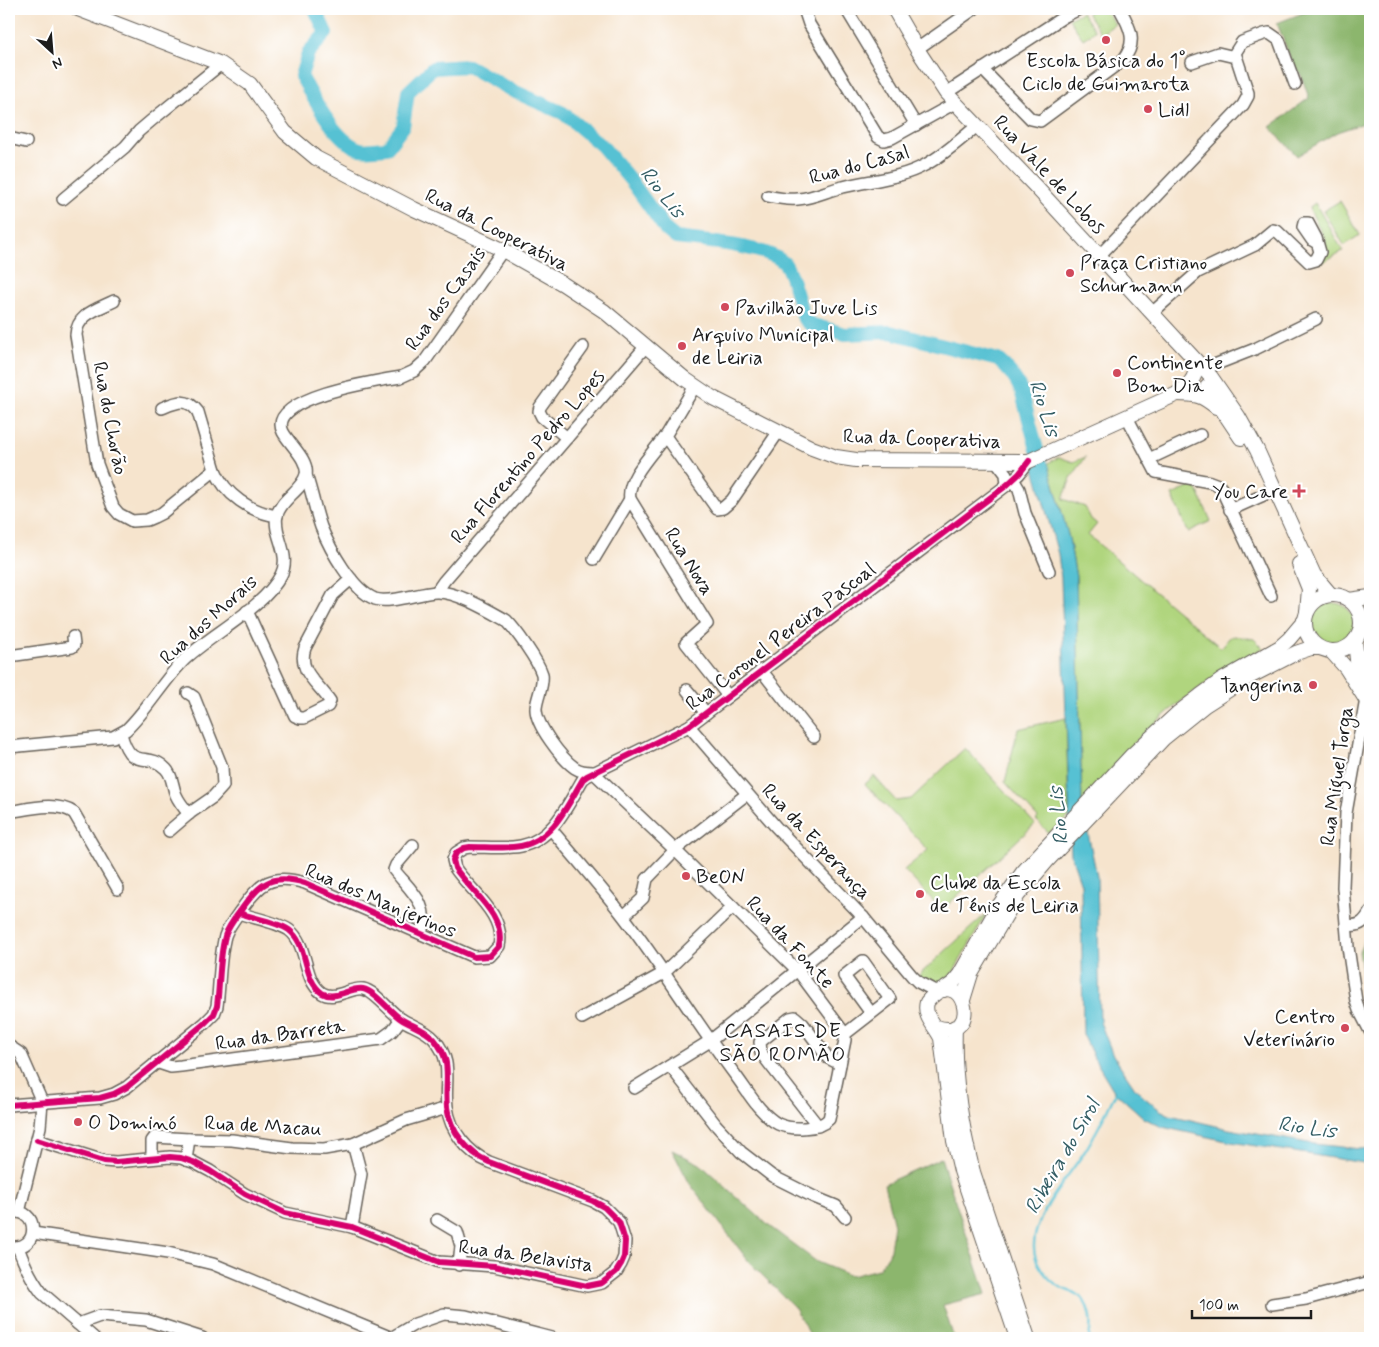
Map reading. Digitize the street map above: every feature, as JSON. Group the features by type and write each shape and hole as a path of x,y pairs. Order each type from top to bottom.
{"main road":[{"name":"Rua da Cooperativa","path":"78,9 221,64 250,84 284,132 316,158 414,209 503,250 554,279 614,320 695,386 713,398 812,448 843,459 856,460 1029,461"},
{"name":"Rua Vale de Lobos","path":"894,9 917,49 951,98 1153,312 1225,397 1245,427 1257,450 1314,575 1332,595"},
{"name":"Rua Vale de Lobos","path":"1197,363 1206,385 1245,444 1306,578 1309,589 1306,616"},
{"path":"1029,461 1057,448 1130,422 1182,390 1194,376 1197,363"},
{"name":"Rua Vale de Lobos","path":"1206,385 1213,387 1225,397"},
{"path":"1182,390 1206,385"},
{"path":"1182,390 1202,396 1224,413"},
{"path":"1017,1338 961,1171 952,1128 944,1051 936,1027 926,1013 936,995 952,984 960,974 985,928 1023,872 1060,839 1107,790 1164,738 1220,695 1248,678 1282,659 1306,650 1344,649 1355,640 1366,622 1355,605 1342,596 1332,595 1317,600 1289,640 1222,680 1179,712 1130,756 1107,790"},
{"path":"1349,600 1370,597"},
{"path":"1306,616 1308,636 1346,668 1369,696"},
{"path":"1355,640 1358,670 1369,696"},
{"path":"936,1027 949,1029 960,1023 965,1012 963,1000 971,974 1006,913 1060,839"},
{"path":"936,995 957,993 963,1000"},
{"path":"955,1027 956,1073 966,1147 1028,1338"}],"street":[{"path":"808,9 805,12 809,24 878,137 884,140 892,138 916,125 951,98 982,69 1064,12 1078,9"},
{"path":"846,9 916,125"},
{"path":"951,9 958,20"},
{"path":"917,49 974,9"},
{"path":"982,69 1031,119 1040,121 1123,60 1128,54 1132,34 1120,9"},
{"path":"1100,255 1243,105 1248,93 1235,57 1236,50 1242,42 1264,34 1274,35 1279,40 1295,84"},
{"path":"1192,62 1218,53 1235,57"},
{"path":"63,199 125,148 152,120 221,64"},
{"name":"Rua do Casal","path":"768,196 798,199 812,197 843,186 915,171 950,148 977,126"},
{"path":"9,138 26,142"},
{"path":"1153,312 1198,272 1255,245 1273,230 1277,231 1309,262 1316,260 1320,255 1317,243"},
{"name":"Rua dos Casais","path":"306,475 306,467 303,461 282,430 282,423 287,415 297,406 316,396 401,377 414,371 425,361 503,250"},
{"name":"Rua do Chorão","path":"114,301 82,318 76,335 97,464 113,507 119,514 132,521 147,520 162,513 214,470"},
{"path":"1197,363 1255,348 1316,320"},
{"name":"Rua Florentino Pedro Lopes","path":"437,591 646,346"},
{"path":"567,438 542,417 539,411 583,347"},
{"path":"594,559 630,499 629,489 632,480 665,436 695,386"},
{"path":"162,408 182,402 193,405 198,412 214,470 220,482 246,505 258,512 277,516 279,510 302,483 306,475"},
{"path":"1130,422 1153,468 1160,473 1218,485 1271,596"},
{"path":"665,436 714,508 718,510 732,500 778,431"},
{"path":"1149,459 1200,435"},
{"path":"996,461 1010,482 1019,489 1025,513 1049,571"},
{"name":"Rua Coronel Pereira Pascoal","path":"551,829 583,779 593,772 689,726 1010,482 1029,461"},
{"name":"Rua da Fonte","path":"306,475 324,535 351,579 370,596 383,600 437,591 450,593 501,617 512,626 542,673 536,708 540,724 570,764 580,771 593,772 675,850 798,971 845,1034"},
{"path":"1230,510 1268,493"},
{"name":"Rua Nova","path":"630,499 707,624 686,644 728,696"},
{"name":"Rua dos Morais","path":"121,734 141,714 186,659 247,611 276,583 283,570 284,560 277,516"},
{"path":"247,611 296,716 304,718 328,706 330,701 304,668 302,656 333,595 351,579"},
{"path":"9,656 72,647 74,645 73,637"},
{"path":"761,670 814,737"},
{"path":"687,690 706,713"},
{"path":"169,831 217,793 223,786 224,776 222,767 194,698 188,693"},
{"name":"Rua Miguel Torga","path":"1369,696 1346,813 1343,888 1348,947 1356,1001 1370,1031"},
{"name":"Rua da Esperança","path":"689,726 747,794 863,917 918,982 936,995"},
{"path":"9,747 107,738 121,734 125,748 137,760 154,761 166,769 172,777 178,800 189,814"},
{"path":"624,916 643,898 647,879 675,850 747,794"},
{"path":"9,812 48,807 66,809 74,813 118,889"},
{"path":"551,829 624,916 710,1041 763,1112 779,1124 791,1127 825,1124 830,1115 845,1034 871,1013"},
{"name":"Rua dos Manjerinos","path":"9,1105 107,1097 127,1086 214,1014 218,1001 225,937 238,913 253,893 264,883 287,878 305,883 474,957 485,958 494,953 500,946 498,927 490,911 455,868 453,860 456,853 464,848 525,845 538,839 551,829"},
{"path":"413,845 394,870 420,903 424,921 421,933"},
{"path":"582,1018 664,973 733,907"},
{"path":"1346,925 1360,925 1365,922 1370,912"},
{"name":"Rua da Belavista","path":"37,1140 104,1161 116,1162 170,1157 186,1160 210,1171 245,1194 285,1213 352,1227 439,1262 494,1266 578,1285 602,1283 616,1272 624,1257 625,1241 618,1222 604,1207 489,1162 475,1154 460,1138 447,1108 447,1065 442,1052 428,1034 401,1019 366,990 357,989 333,995 323,993 314,983 294,935 282,926 238,913"},
{"path":"634,1088 710,1041 863,917"},
{"path":"818,1126 760,1053 760,1042 790,1018 795,1017 828,1058 840,1064"},
{"name":"Rua da Barreta","path":"156,1062 171,1066 181,1066 381,1039 392,1031 401,1019"},
{"path":"9,1046 21,1054 42,1102 37,1140 14,1212 28,1217 32,1222 33,1233 27,1242 13,1247 42,1293 94,1338"},
{"path":"670,1066 716,1125 741,1152 772,1176 836,1206 845,1217"},
{"name":"Rua de Macau","path":"152,1158 152,1141 155,1137 232,1140 309,1150 354,1144 406,1120 447,1108"},
{"name":"Rua de Macau","path":"186,1160 189,1139"},
{"path":"352,1227 361,1174 354,1144"},
{"path":"437,1220 457,1232 461,1246 459,1264"},
{"path":"33,1233 168,1253 213,1264 391,1338 415,1324 444,1314 466,1316 552,1338"},
{"path":"1272,1304 1283,1304 1370,1282"},
{"path":"78,1324 100,1316 146,1320 202,1338"}],"green space":[{"path":"1093,9 1104,9 1115,24 1101,34 1087,13"},
{"path":"1313,9 1370,9 1370,121 1337,132 1297,156 1270,127 1309,98 1300,72 1294,68 1277,23"},
{"path":"1082,12 1095,31 1083,39 1069,19"},
{"path":"1340,201 1360,235 1344,245 1323,211"},
{"path":"1315,203 1343,251 1321,263 1326,241 1311,212 1310,207"},
{"path":"1059,457 1073,462 1086,457 1071,478 1063,499 1085,507 1091,519 1097,524 1088,535 1221,648 1230,637 1234,636 1254,639 1263,648 1200,688 1156,722 1126,752 1082,805 1076,577 1069,538 1048,463"},
{"path":"1195,485 1211,521 1188,532 1172,495"},
{"path":"1337,603 1345,606 1351,612 1354,624 1351,636 1345,642 1329,645 1321,642 1315,636 1312,620 1315,612 1321,606"},
{"path":"1066,718 1069,817 1049,833 1005,782 1018,729"},
{"path":"965,748 1035,824 942,910 904,870 928,850 865,784 874,776 896,801 911,799"},
{"path":"987,913 953,973 940,982 928,981 918,976"},
{"path":"1370,927 1370,1016 1359,952"},
{"path":"672,1150 700,1164 769,1226 817,1262 851,1276 878,1269 889,1255 894,1225 884,1184 941,1158 986,1294 943,1305 954,1338 812,1338 794,1307 750,1263 690,1184"}],"water":[{"name":"Rio Lis","path":"1048,463 1069,538 1076,577 1082,805 1097,876 1100,1022 1113,1055 1135,1088 1160,1110 1170,1115 1229,1129 1314,1144 1360,1149 1370,1148 1370,1164 1231,1142 1162,1127 1144,1118 1114,1091 1094,1058 1083,1034 1081,884 1071,855 1061,578 1058,554 1034,468"}],"waterway":[{"name":"Rio Lis","path":"315,9 326,33 308,53 301,76 318,106 334,128 351,144 363,150 387,148 403,127 408,92 433,68 468,66 511,90 563,113 602,146 632,182 666,230 676,238 734,245 765,253 785,264 804,319 810,324 845,334 890,332 998,360 1011,374 1021,390 1046,483"},
{"name":"Ribeira do Sirol","path":"1089,1338 1090,1320 1085,1302 1074,1293 1056,1285 1046,1275 1038,1264 1034,1245 1036,1233 1046,1209 1089,1144 1117,1090"}],"cycle path":[{"path":"9,1105 100,1098 114,1094 127,1087 205,1023 214,1014 217,1006 222,953 228,929 254,893 267,883 275,880 283,879 305,883 474,957 490,956 499,946 500,935 497,924 485,904 455,868 453,860 456,853 470,847 502,848 521,846 542,837 558,820 583,779 689,726 1007,485 1029,461"},
{"path":"37,1140 104,1161 181,1158 193,1162 245,1194 285,1213 352,1227 439,1262 494,1266 587,1286 602,1283 616,1272 624,1257 625,1241 619,1222 604,1207 593,1201 489,1162 474,1153 461,1140 449,1116 446,1098 446,1064 440,1047 434,1039 423,1030 401,1019 368,991 358,989 337,995 322,993 311,979 300,944 289,930 272,922 239,913"}],"place":[{"name":"Escola Básica do 1° Ciclo de Guimarota","path":"1106,40"},
{"name":"Lidl","path":"1148,109"},
{"name":"Praça Cristiano Schurmann","path":"1070,273"},
{"name":"Pavilhão Juve Lis","path":"725,307"},
{"name":"Arquivo Municipal de Leiria","path":"682,346"},
{"name":"Continente Bom Dia","path":"1117,373"},
{"name":"You Care","path":"1299,491"},
{"name":"Tangerina","path":"1313,685"},
{"name":"BeON","path":"686,876"},
{"name":"Clube da Escola de Ténis de Leiria","path":"920,894"},
{"name":"Centro Veterinário","path":"1345,1028"},
{"name":"O Dominó","path":"78,1122"}],"district":[{"name":"CASAIS DE SÃO ROMÃO","path":"783,1042"}]}
